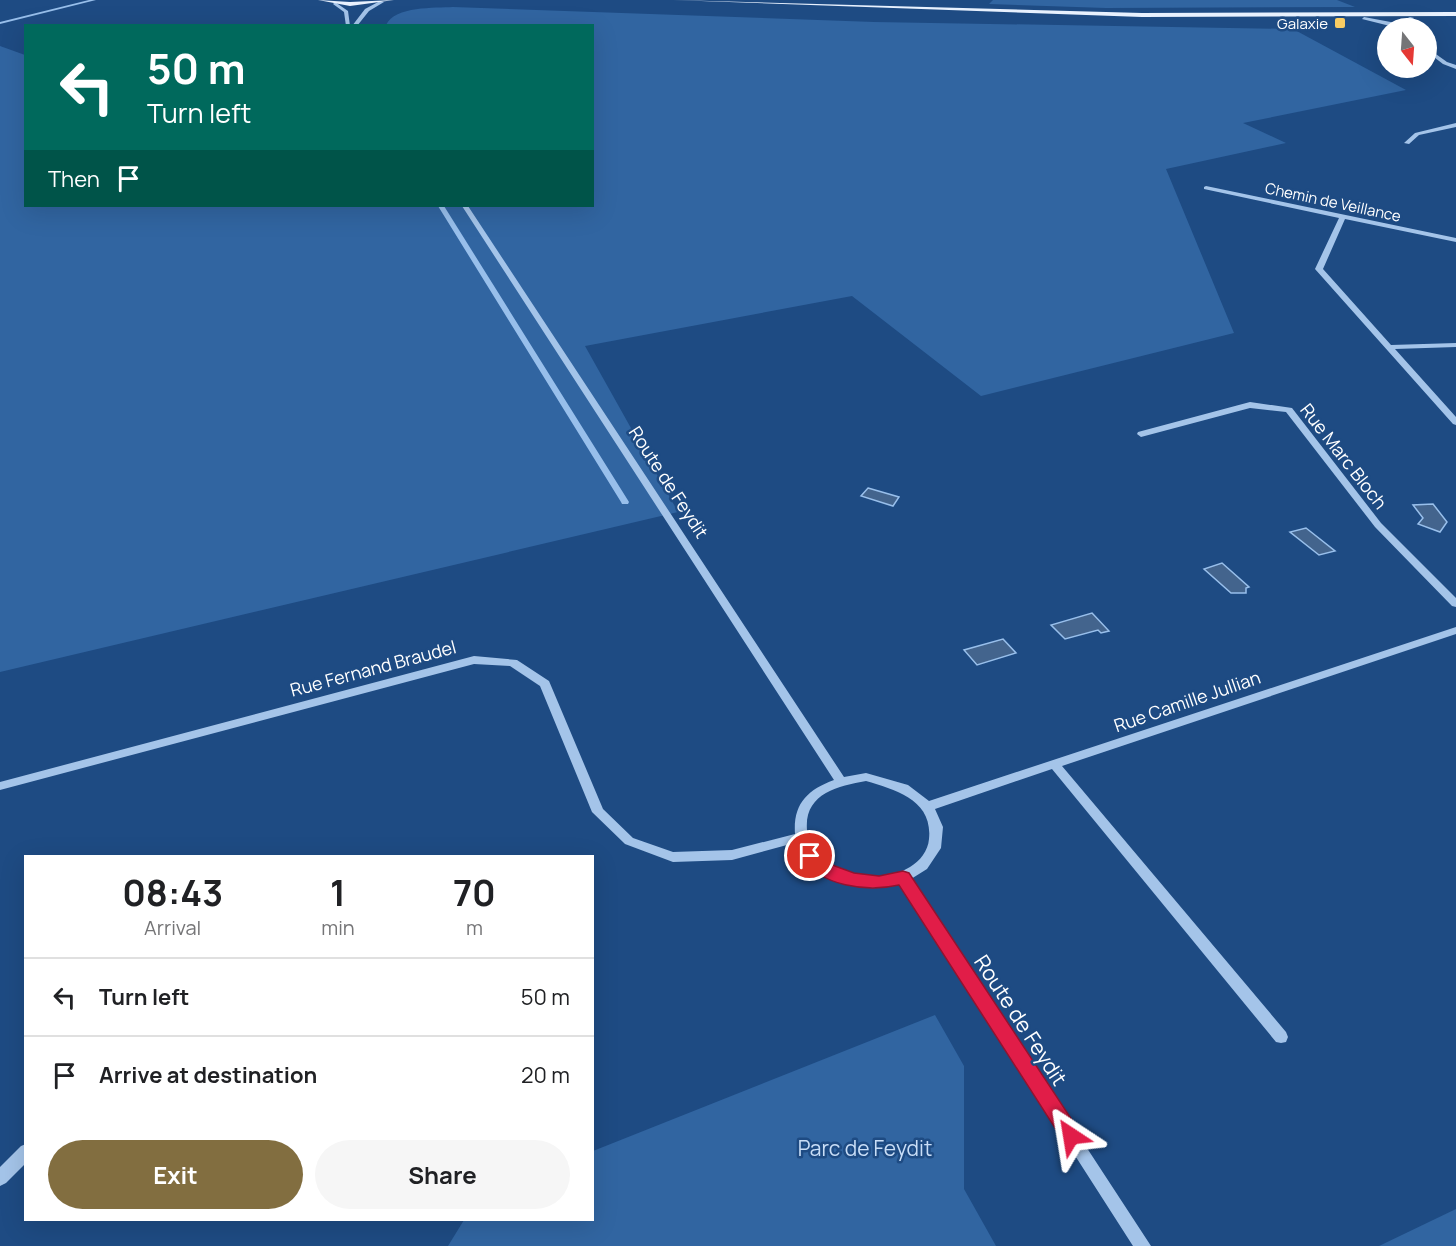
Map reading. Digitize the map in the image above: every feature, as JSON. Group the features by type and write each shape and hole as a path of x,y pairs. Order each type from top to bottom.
{"main road":[{"path":"321,0 335,3 391,0"},
{"path":"676,0 1212,16 1377,18"},
{"path":"1212,16 1456,16"},
{"path":"1412,18 1456,16"}],"street":[{"path":"356,24 367,10 382,2"},
{"path":"335,3 346,11 348,24"},
{"path":"1364,18 1377,21"},
{"path":"1437,57 1456,67"},
{"path":"1407,143 1417,134 1456,125"},
{"name":"Chemin de Veillance","path":"1206,188 1456,240"},
{"name":"Route de Feydit","path":"466,207 840,780"},
{"path":"1342,218 1319,269 1456,422"},
{"path":"1389,347 1456,345"},
{"name":"Rue Marc Bloch","path":"1141,434 1250,405 1289,410 1378,525 1456,604"},
{"name":"Rue Camille Jullian","path":"929,806 1456,630"},
{"name":"Rue Fernand Braudel","path":"0,786 474,660 513,663 545,684 598,812 629,841 673,857 732,855 800,837"},
{"path":"1054,764 1281,1036"},
{"path":"866,777 890,781 912,791 929,806 937,826 937,847 930,859 919,870 879,883 853,880 829,871 810,856 800,837 800,818 807,801 822,788 840,780 866,777"},
{"name":"Route de Feydit","path":"903,877 1143,1246"},
{"path":"0,1178 24,1153"}],"green space":[{"path":"993,0 1337,0 1355,7 1106,8 989,4"},
{"path":"453,7 874,22 1293,29 1377,74 1377,78 1384,78 1406,90 1243,123 1286,143 1166,169 1234,333 981,396 852,296 585,346 678,512 0,672 0,46 24,55 24,207 594,207 594,24 387,24 398,14 406,11"},
{"name":"Parc de Feydit","path":"935,1015 964,1066 964,1189 996,1246 448,1246 463,1221 594,1221 594,1151"},
{"path":"1456,1209 1456,1246 1379,1246"}],"shaded area":[{"path":"868,488 899,497 893,506 861,496"},
{"path":"1433,504 1447,522 1440,532 1418,524 1423,518 1413,505"},
{"path":"1306,528 1335,551 1319,555 1290,532"},
{"path":"1222,563 1249,587 1246,588 1246,593 1231,593 1204,569"},
{"path":"1092,613 1109,631 1101,633 1098,630 1065,639 1051,625"},
{"path":"1003,639 1016,653 977,665 964,650"}],"waterway":[{"path":"0,23 94,0"},
{"path":"442,207 625,502"}],"place":[{"name":"Galaxie","path":"1340,23"}],"route":[{"path":"810,856 829,871 853,880 879,883 903,877 1071,1136"}]}
